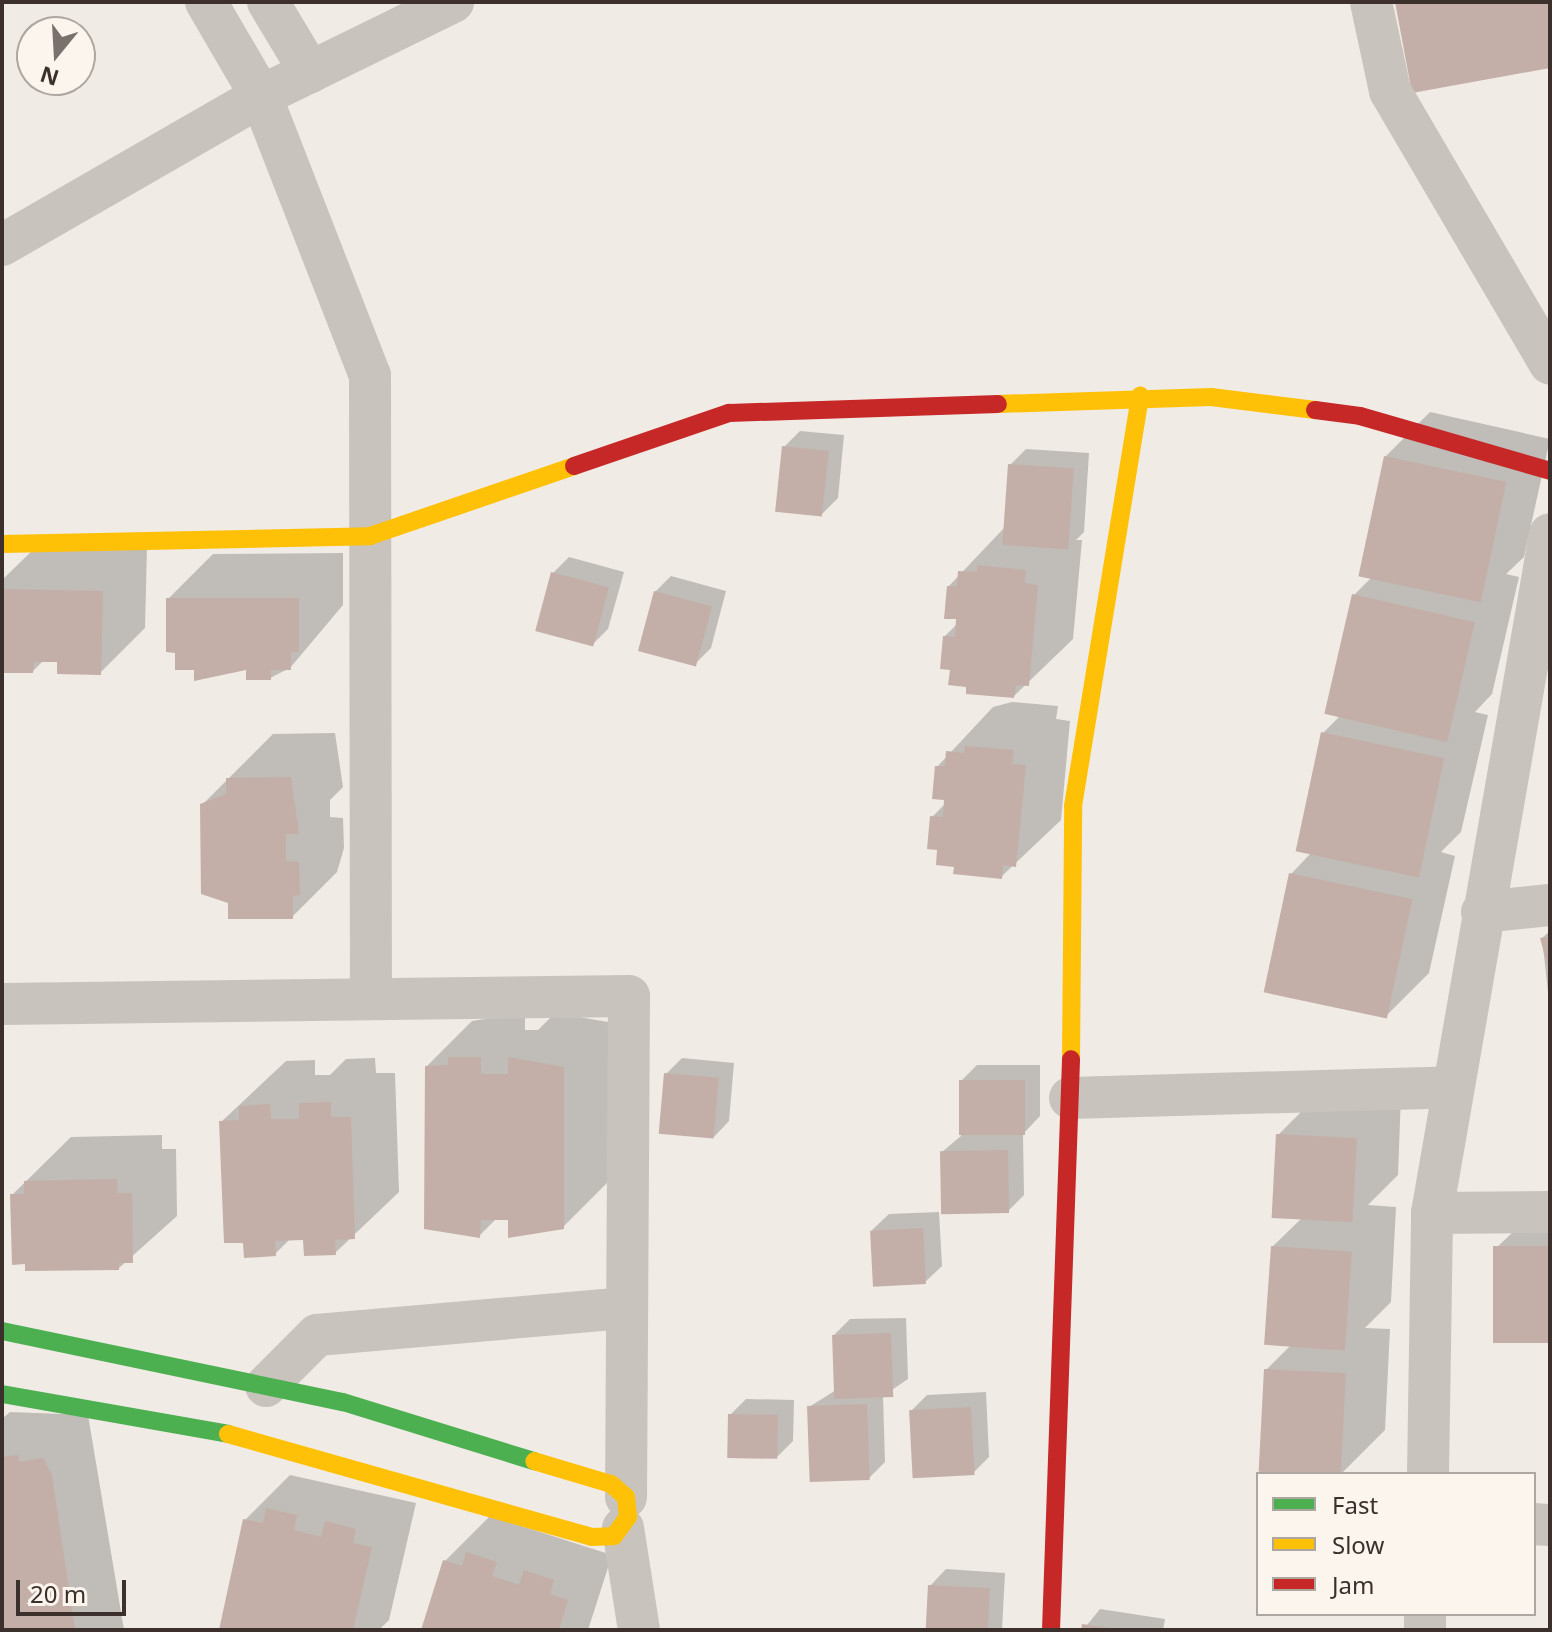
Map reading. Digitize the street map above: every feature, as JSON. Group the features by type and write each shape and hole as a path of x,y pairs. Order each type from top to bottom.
{"street":[{"path":"206,2 261,96 370,375 371,998"},
{"path":"268,2 310,72"},
{"path":"2,245 261,96 453,2"},
{"path":"1371,2 1390,91 1550,364"},
{"path":"1051,1630 1070,1098 1073,806 1140,395"},
{"path":"2,544 370,536 729,413 1140,395 1360,416 1550,471"},
{"path":"1428,1472 1432,1213 1550,534"},
{"path":"1482,912 1550,905"},
{"path":"2,1004 629,996 625,1512 639,1630"},
{"path":"1070,1098 1453,1087"},
{"path":"1432,1213 1550,1212"},
{"path":"266,1386 317,1335 627,1308"},
{"path":"2,1331 266,1386 597,1479 625,1512"},
{"path":"2,1394 247,1439 591,1537 625,1512"}],"building":[{"path":"1395,2 1550,2 1550,68 1412,93"},
{"path":"782,446 829,451 822,517 775,512"},
{"path":"1384,456 1506,482 1481,602 1358,576"},
{"path":"1008,464 1074,469 1068,549 1002,545"},
{"path":"977,565 1026,570 1025,583 1038,585 1029,686 1016,685 1014,698 966,694 966,687 948,685 950,670 940,669 943,636 955,637 956,619 944,619 947,586 957,586 958,571 977,572"},
{"path":"551,572 609,588 593,646 535,631"},
{"path":"2,589 103,591 101,675 57,674 57,662 34,662 33,673 2,673"},
{"path":"654,591 712,607 696,666 638,651"},
{"path":"1352,594 1475,622 1447,742 1324,714"},
{"path":"166,598 299,598 299,652 291,652 291,670 271,670 271,680 246,680 246,670 194,681 194,670 175,670 175,653 166,652"},
{"path":"1321,732 1444,758 1419,878 1296,851"},
{"path":"965,746 1014,750 1012,764 1026,765 1016,867 1003,865 1002,879 953,874 954,867 936,865 937,850 927,849 930,816 943,817 944,800 932,799 935,766 945,766 946,751 964,753"},
{"path":"291,777 299,834 286,834 286,861 299,862 300,895 293,896 293,919 228,919 228,903 201,894 200,804 226,794 226,778"},
{"path":"1289,873 1412,899 1387,1019 1264,992"},
{"path":"1550,937 1550,967 1548,967 1540,938"},
{"path":"448,1057 481,1057 481,1074 508,1074 508,1057 564,1067 564,1229 508,1238 508,1220 481,1220 480,1238 424,1229 425,1066 448,1065"},
{"path":"664,1073 719,1078 713,1139 659,1134"},
{"path":"959,1080 1025,1080 1025,1135 959,1135"},
{"path":"331,1102 331,1117 351,1117 355,1239 335,1240 336,1255 304,1256 303,1240 275,1241 276,1256 244,1258 243,1243 224,1243 219,1121 239,1120 239,1106 270,1104 271,1119 299,1119 299,1103"},
{"path":"1276,1134 1357,1138 1352,1222 1272,1218"},
{"path":"1008,1150 1009,1213 941,1214 940,1151"},
{"path":"117,1179 118,1193 132,1193 133,1263 119,1263 119,1270 25,1271 25,1264 12,1265 10,1194 24,1194 24,1181"},
{"path":"923,1228 926,1284 873,1287 870,1231"},
{"path":"1271,1246 1352,1252 1345,1350 1264,1345"},
{"path":"1493,1246 1550,1246 1550,1343 1493,1343"},
{"path":"891,1333 893,1397 834,1399 832,1335"},
{"path":"1264,1369 1346,1373 1341,1472 1259,1472"},
{"path":"867,1404 870,1480 810,1482 807,1406"},
{"path":"971,1407 975,1475 913,1478 909,1410"},
{"path":"728,1414 778,1415 777,1459 727,1458"},
{"path":"19,1455 19,1462 43,1458 52,1475 75,1630 2,1630 2,1457"},
{"path":"266,1508 297,1515 294,1530 321,1537 325,1521 356,1529 353,1543 372,1547 353,1630 219,1630 243,1519 263,1523"},
{"path":"466,1552 497,1562 492,1576 519,1585 524,1570 554,1580 550,1594 568,1600 559,1630 421,1630 443,1560 462,1566"},
{"path":"928,1585 990,1588 988,1630 926,1630"},
{"path":"1082,1624 1110,1628 1110,1630 1081,1630"}],"traffic: fast":[{"path":"2,1331 343,1402 534,1461"},
{"path":"2,1394 228,1434"}],"traffic: slow":[{"path":"1071,1059 1073,806 1140,395"},
{"path":"998,404 1211,397 1315,410"},
{"path":"2,544 370,536 574,466"},
{"path":"228,1434 591,1537 614,1536 628,1517 626,1497 611,1484 534,1461"}],"traffic: jam":[{"path":"574,466 729,413 998,404"},
{"path":"1315,410 1360,416 1550,471"},
{"path":"1051,1630 1071,1059"}]}
